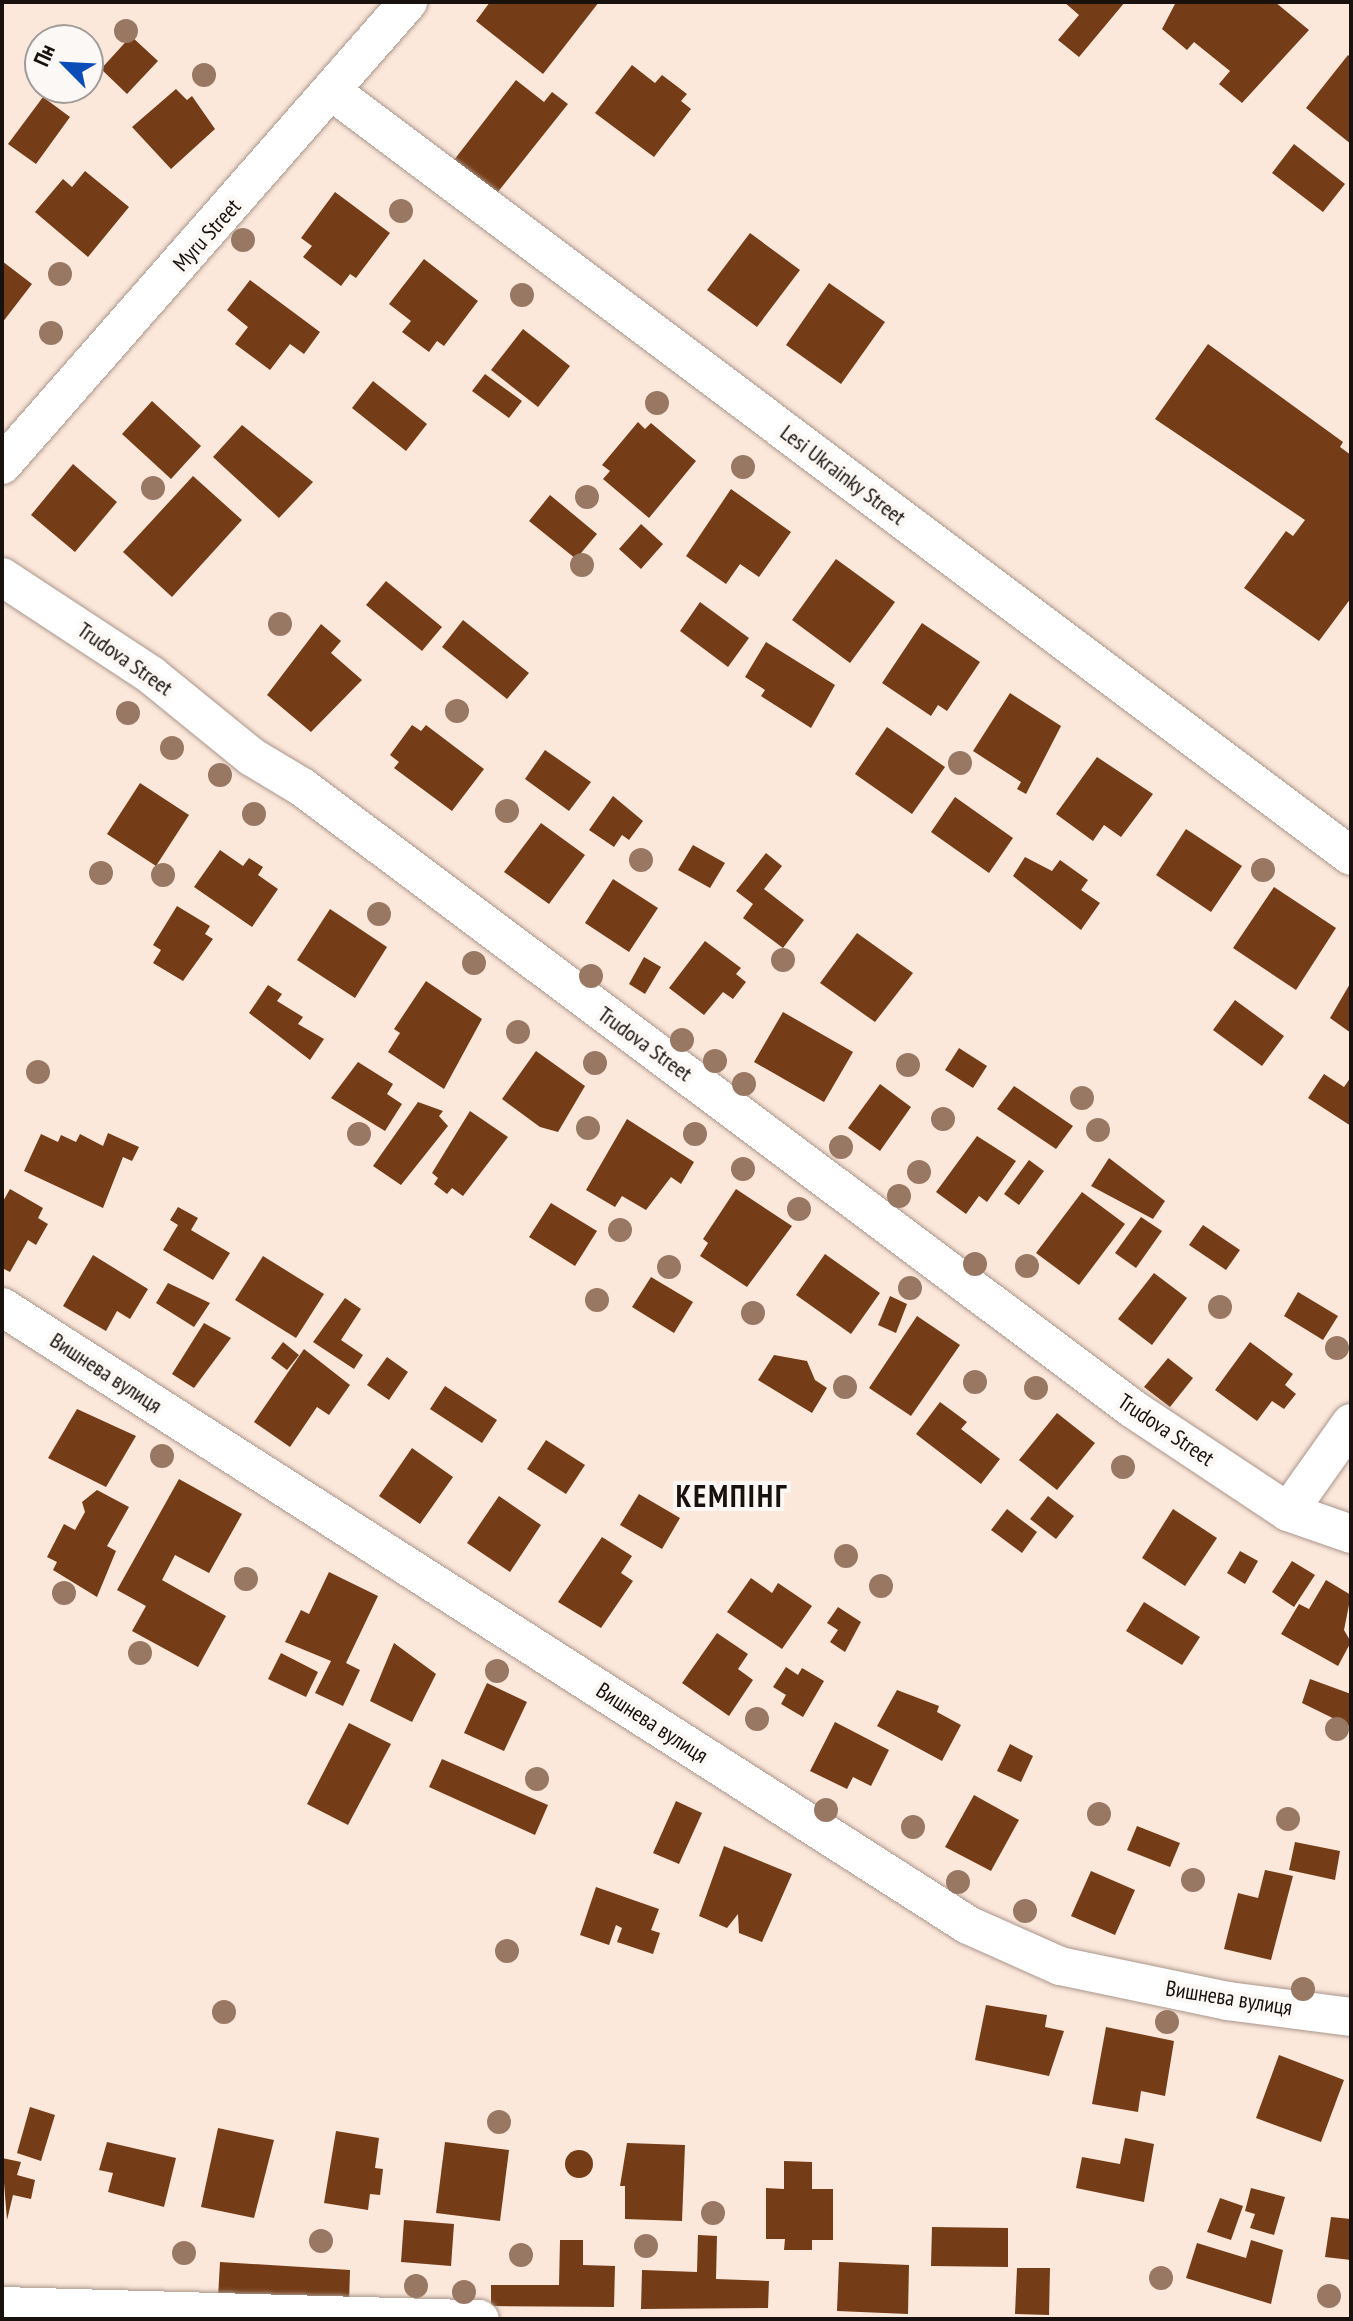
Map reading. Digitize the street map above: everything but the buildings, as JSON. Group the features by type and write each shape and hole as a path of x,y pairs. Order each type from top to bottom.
{"street":[{"name":"Myru Street","path":"2,465 334,93 408,2"},
{"name":"Lesi Ukrainky Street","path":"334,93 1351,856"},
{"name":"Trudova Street","path":"2,577 151,675 252,757 302,787 1133,1409 1288,1512 1351,1534"},
{"name":"Вишнева вулиця","path":"2,1307 968,1925 1060,1966 1228,2001 1351,2017"},
{"path":"1288,1512 1351,1423"},
{"path":"2,2306 480,2319"}],"district":[{"name":"КЕМПІНГ","path":"732,1496"}]}
